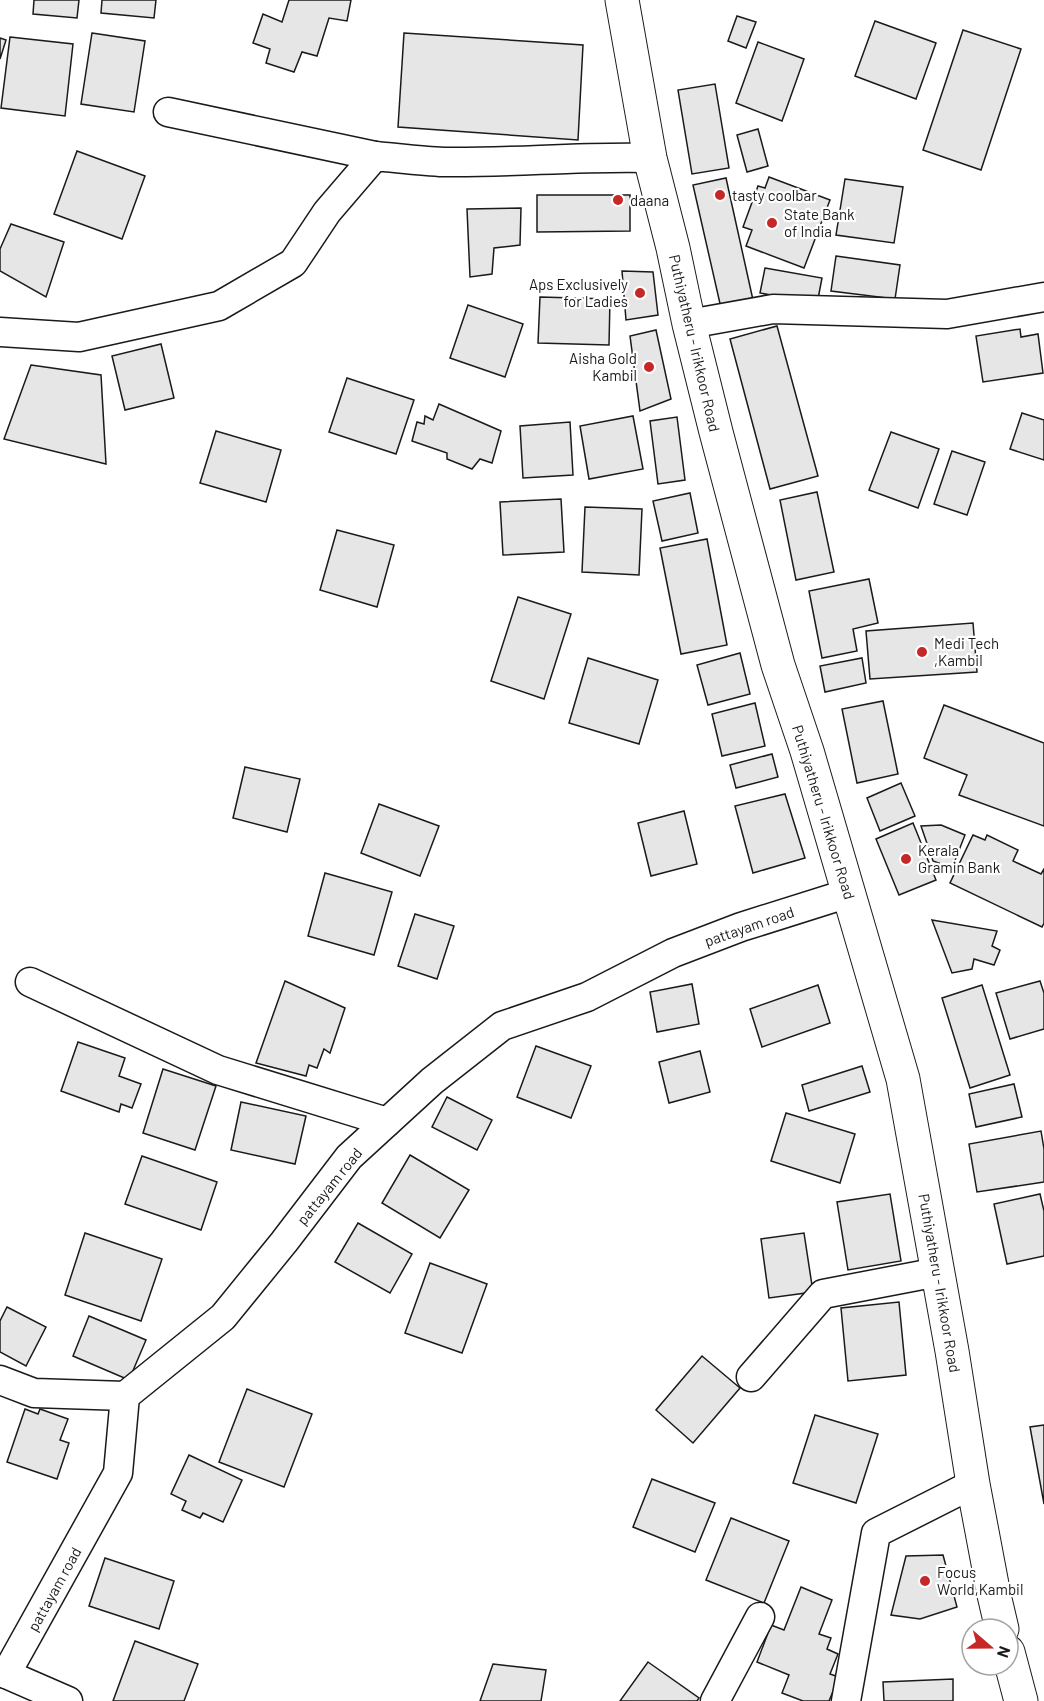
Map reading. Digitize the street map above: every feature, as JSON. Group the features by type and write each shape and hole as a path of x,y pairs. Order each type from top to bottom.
{"main road":[{"name":"Puthiyatheru - Irikkoor Road","path":"622,0 650,158 719,443 778,665 807,751 903,1078 973,1485 999,1617"},
{"path":"1014,1677 1020,1701"}],"street":[{"path":"168,112 375,156 442,162 650,158"},
{"path":"0,332 79,337 219,306 293,263 327,212 375,156"},
{"path":"689,324 773,309 947,314 1044,297"},
{"name":"pattayam road","path":"3,1673 118,1473 125,1396 222,1317 284,1242 349,1157 432,1081 502,1026 587,997 674,953 741,927 849,893"},
{"path":"30,982 218,1070 387,1122"},
{"path":"751,1377 823,1294 938,1272"},
{"path":"0,1380 34,1393 125,1396"},
{"path":"846,1701 876,1533 973,1485"},
{"path":"715,1701 760,1617"},
{"path":"3,1673 68,1701"}],"building":[{"path":"34,0 79,0 77,18 33,14"},
{"path":"102,0 156,0 154,18 101,13"},
{"path":"289,0 351,0 347,21 329,18 317,56 302,52 294,72 266,63 270,49 253,43 263,14 282,22"},
{"path":"737,16 756,22 746,48 728,41"},
{"path":"875,21 936,43 916,99 855,76"},
{"path":"963,30 1021,49 981,170 923,150"},
{"path":"92,33 145,41 134,112 81,104"},
{"path":"404,33 583,45 578,140 398,127"},
{"path":"10,37 73,44 65,116 1,108"},
{"path":"0,38 6,40 0,59"},
{"path":"758,42 804,59 782,121 736,103"},
{"path":"715,84 729,168 692,174 678,90"},
{"path":"758,129 768,166 747,172 737,135"},
{"path":"77,151 145,176 122,239 54,214"},
{"path":"769,177 830,200 804,268 746,246 752,230 743,227 758,186 765,188"},
{"path":"726,178 753,300 721,308 693,185"},
{"path":"845,179 903,187 894,243 836,235"},
{"path":"537,195 630,195 630,231 537,232"},
{"path":"521,208 520,245 494,248 492,274 470,277 467,209"},
{"path":"11,224 64,242 46,297 0,271 0,249"},
{"path":"836,256 900,265 895,299 831,291"},
{"path":"765,268 822,278 817,304 760,293"},
{"name":"Aps Exclusively for Ladies","path":"622,271 653,272 658,315 626,320"},
{"path":"540,297 610,299 609,345 538,343"},
{"path":"468,305 523,324 505,377 450,358"},
{"path":"777,326 818,476 770,489 730,339"},
{"path":"1020,329 1021,337 1038,334 1043,373 983,382 976,336"},
{"name":"Aisha Gold Kambil","path":"656,330 671,399 640,411 630,336"},
{"path":"161,344 174,398 125,410 112,356"},
{"path":"31,365 101,375 106,464 4,439"},
{"path":"347,378 414,400 396,454 329,432"},
{"path":"439,404 501,431 492,463 480,459 472,469 447,459 447,453 412,441 417,422 424,424 425,416 433,420"},
{"path":"1022,413 1044,420 1044,460 1010,449"},
{"path":"633,416 643,469 589,479 580,426"},
{"path":"677,417 685,480 658,484 650,421"},
{"path":"570,422 573,475 523,478 520,426"},
{"path":"216,431 281,450 266,502 200,483"},
{"path":"891,432 939,449 918,508 869,490"},
{"path":"952,451 985,462 967,515 934,504"},
{"path":"817,492 834,572 796,580 780,500"},
{"path":"690,493 698,533 662,541 653,501"},
{"path":"561,499 564,552 503,555 500,502"},
{"path":"585,507 642,509 639,575 582,572"},
{"path":"337,530 394,545 377,607 320,590"},
{"path":"707,539 727,645 681,654 660,548"},
{"path":"869,579 878,623 853,629 857,651 822,658 809,591"},
{"path":"518,597 571,614 544,699 491,681"},
{"name":"Medi Tech ,Kambil","path":"973,623 977,672 870,679 866,631"},
{"path":"740,653 750,694 708,705 697,665"},
{"path":"588,658 658,680 639,744 569,723"},
{"path":"862,658 866,683 825,692 820,666"},
{"path":"883,701 898,774 857,783 842,709"},
{"path":"755,703 765,746 722,756 712,714"},
{"path":"944,705 1044,743 1044,826 959,795 967,775 924,758"},
{"path":"772,754 778,777 736,788 730,765"},
{"path":"245,767 300,779 287,832 233,818"},
{"path":"901,783 915,816 880,831 867,798"},
{"path":"785,794 805,858 753,873 735,806"},
{"path":"379,804 439,826 420,876 361,853"},
{"path":"684,811 697,864 651,876 638,823"},
{"name":"Kerala Gramin Bank","path":"913,823 936,880 899,895 876,839"},
{"path":"941,825 965,835 952,868 933,861 921,826"},
{"path":"973,835 985,840 987,835 1018,850 1013,861 1041,874 1044,869 1044,923 1042,927 950,883"},
{"path":"325,873 392,892 374,955 308,936"},
{"path":"415,914 454,926 437,979 398,966"},
{"path":"932,920 997,931 992,946 1000,950 994,965 974,959 972,969 952,973"},
{"path":"285,981 345,1008 330,1053 324,1049 317,1068 309,1065 306,1076 256,1063"},
{"path":"1040,981 1044,993 1044,1029 1010,1039 996,993"},
{"path":"692,984 699,1024 657,1032 650,992"},
{"path":"818,985 830,1023 762,1047 750,1009"},
{"path":"982,985 1010,1075 970,1088 942,998"},
{"path":"78,1042 125,1058 119,1076 141,1084 132,1108 121,1104 119,1112 61,1091"},
{"path":"536,1046 591,1066 571,1118 517,1097"},
{"path":"700,1051 710,1092 669,1103 659,1062"},
{"path":"862,1066 870,1092 809,1111 802,1085"},
{"path":"163,1069 216,1086 195,1150 143,1133"},
{"path":"1014,1084 1022,1117 976,1127 969,1094"},
{"path":"447,1097 492,1120 477,1150 432,1127"},
{"path":"241,1102 306,1116 295,1164 231,1150"},
{"path":"786,1113 855,1134 840,1183 771,1161"},
{"path":"1041,1131 1044,1149 1044,1182 977,1192 969,1144"},
{"path":"410,1155 469,1190 440,1238 382,1203"},
{"path":"142,1156 217,1182 201,1230 125,1204"},
{"path":"890,1194 901,1261 848,1270 837,1202"},
{"path":"1040,1194 1044,1211 1044,1256 1007,1264 994,1204"},
{"path":"358,1223 412,1254 390,1293 335,1262"},
{"path":"85,1233 162,1259 141,1321 65,1295"},
{"path":"804,1233 813,1292 769,1298 761,1239"},
{"path":"430,1263 487,1284 462,1353 405,1333"},
{"path":"899,1302 906,1375 848,1381 841,1308"},
{"path":"7,1307 46,1327 26,1366 0,1352 0,1321"},
{"path":"89,1316 146,1340 129,1380 73,1356"},
{"path":"702,1356 740,1388 693,1443 656,1410"},
{"path":"247,1389 312,1414 284,1487 219,1462"},
{"path":"25,1409 38,1414 40,1409 68,1419 60,1440 69,1443 57,1479 7,1462"},
{"path":"815,1415 878,1434 856,1503 793,1483"},
{"path":"1044,1425 1044,1504 1030,1427"},
{"path":"189,1455 242,1480 223,1522 203,1513 200,1518 182,1510 186,1501 171,1494"},
{"path":"652,1479 715,1503 695,1552 633,1527"},
{"path":"731,1518 789,1541 764,1603 706,1580"},
{"name":"Focus World,Kambil","path":"943,1555 957,1607 920,1619 891,1615 906,1556"},
{"path":"105,1558 174,1581 159,1629 89,1606"},
{"path":"801,1587 832,1600 819,1634 831,1638 827,1649 838,1654 830,1674 839,1677 829,1701 803,1701 782,1693 789,1675 757,1662 771,1625 784,1630"},
{"path":"135,1641 198,1664 184,1701 113,1701"},
{"path":"648,1662 699,1698 697,1701 620,1701"},
{"path":"493,1664 546,1670 541,1701 480,1701"},
{"path":"953,1679 953,1701 884,1701 883,1682"}],"place":[{"name":"tasty coolbar","path":"720,195"},
{"name":"daana","path":"618,200"},
{"name":"State Bank of India","path":"772,223"},
{"name":"Aps Exclusively for Ladies","path":"640,293"},
{"name":"Aisha Gold Kambil","path":"649,367"},
{"name":"Medi Tech ,Kambil","path":"922,652"},
{"name":"Kerala Gramin Bank","path":"906,859"},
{"name":"Focus World,Kambil","path":"925,1581"}]}
